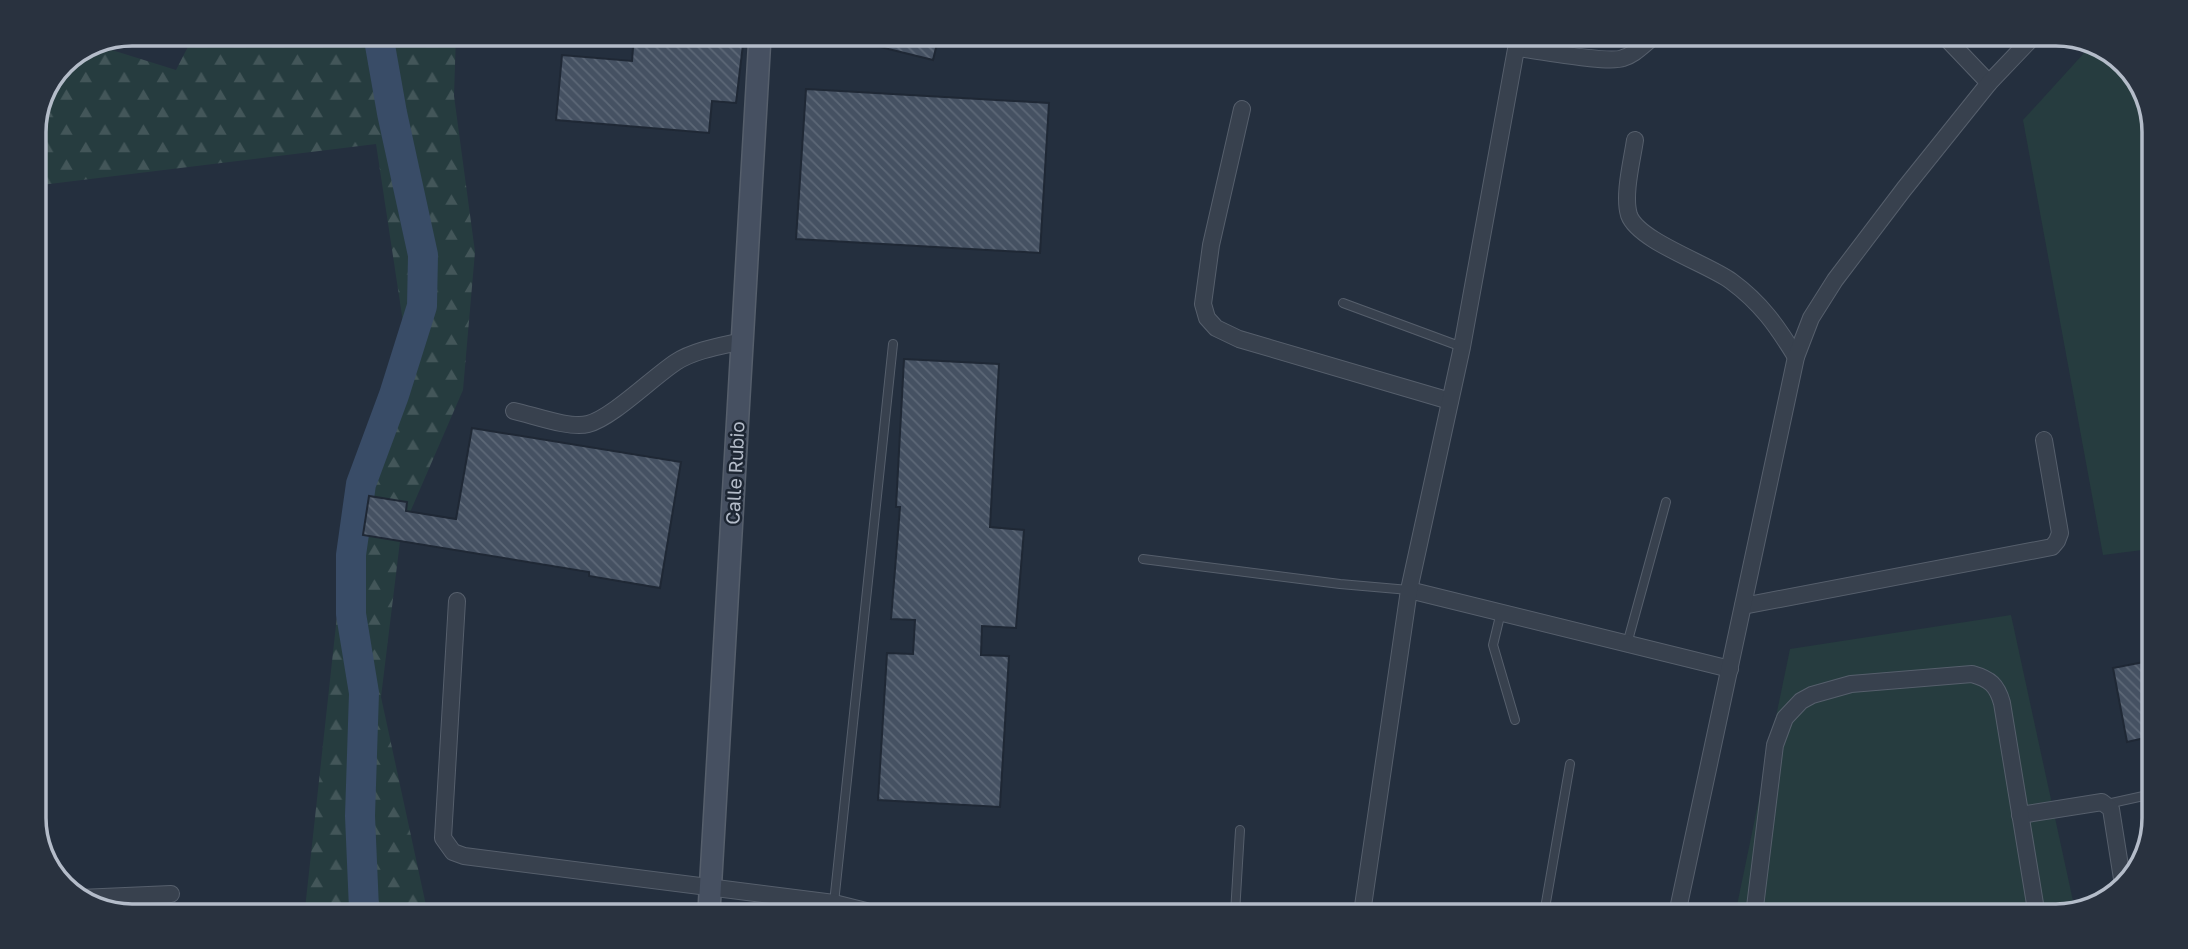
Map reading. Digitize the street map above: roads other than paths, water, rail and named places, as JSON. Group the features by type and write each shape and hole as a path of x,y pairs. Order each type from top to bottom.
{"street":[{"name":"Calle Rubio","path":"710,904 759,46"},
{"path":"1363,904 1409,590 1462,347 1517,46"},
{"path":"1534,46 1621,60 1642,46"},
{"path":"1954,46 1989,83"},
{"path":"1680,904 1796,357 1811,318 1835,280 1904,188 1989,83 2024,46"},
{"path":"1242,109 1211,245 1203,304 1207,318 1216,328 1239,339 1450,401"},
{"path":"1635,140 1627,198 1629,214 1635,226 1694,262 1729,279 1768,314 1796,357"},
{"path":"514,411 574,425 587,425 602,418 679,360 705,350 743,341"},
{"path":"1743,606 2052,547 2060,533 2044,440"},
{"path":"1409,590 1730,668"},
{"path":"457,601 443,838 453,852 464,856 838,904"},
{"path":"1755,904 1774,746 1785,719 1801,701 1812,695 1851,684 1972,674 1994,683 2003,703 2035,904"},
{"path":"2020,815 2102,802 2107,804 2111,809 2121,874"},
{"path":"99,897 171,894"}],"lane":[{"path":"1343,303 1462,347"},
{"path":"834,903 893,344"},
{"path":"1628,643 1666,502"},
{"path":"1143,559 1409,590"},
{"path":"1501,612 1493,645 1515,720"},
{"path":"1547,904 1570,764"},
{"path":"2107,804 2142,796"},
{"path":"1236,904 1240,830"}],"waterway":[{"path":"364,904 360,816 364,693 351,614 351,555 361,484 394,395 422,306 423,255 380,46"}]}
